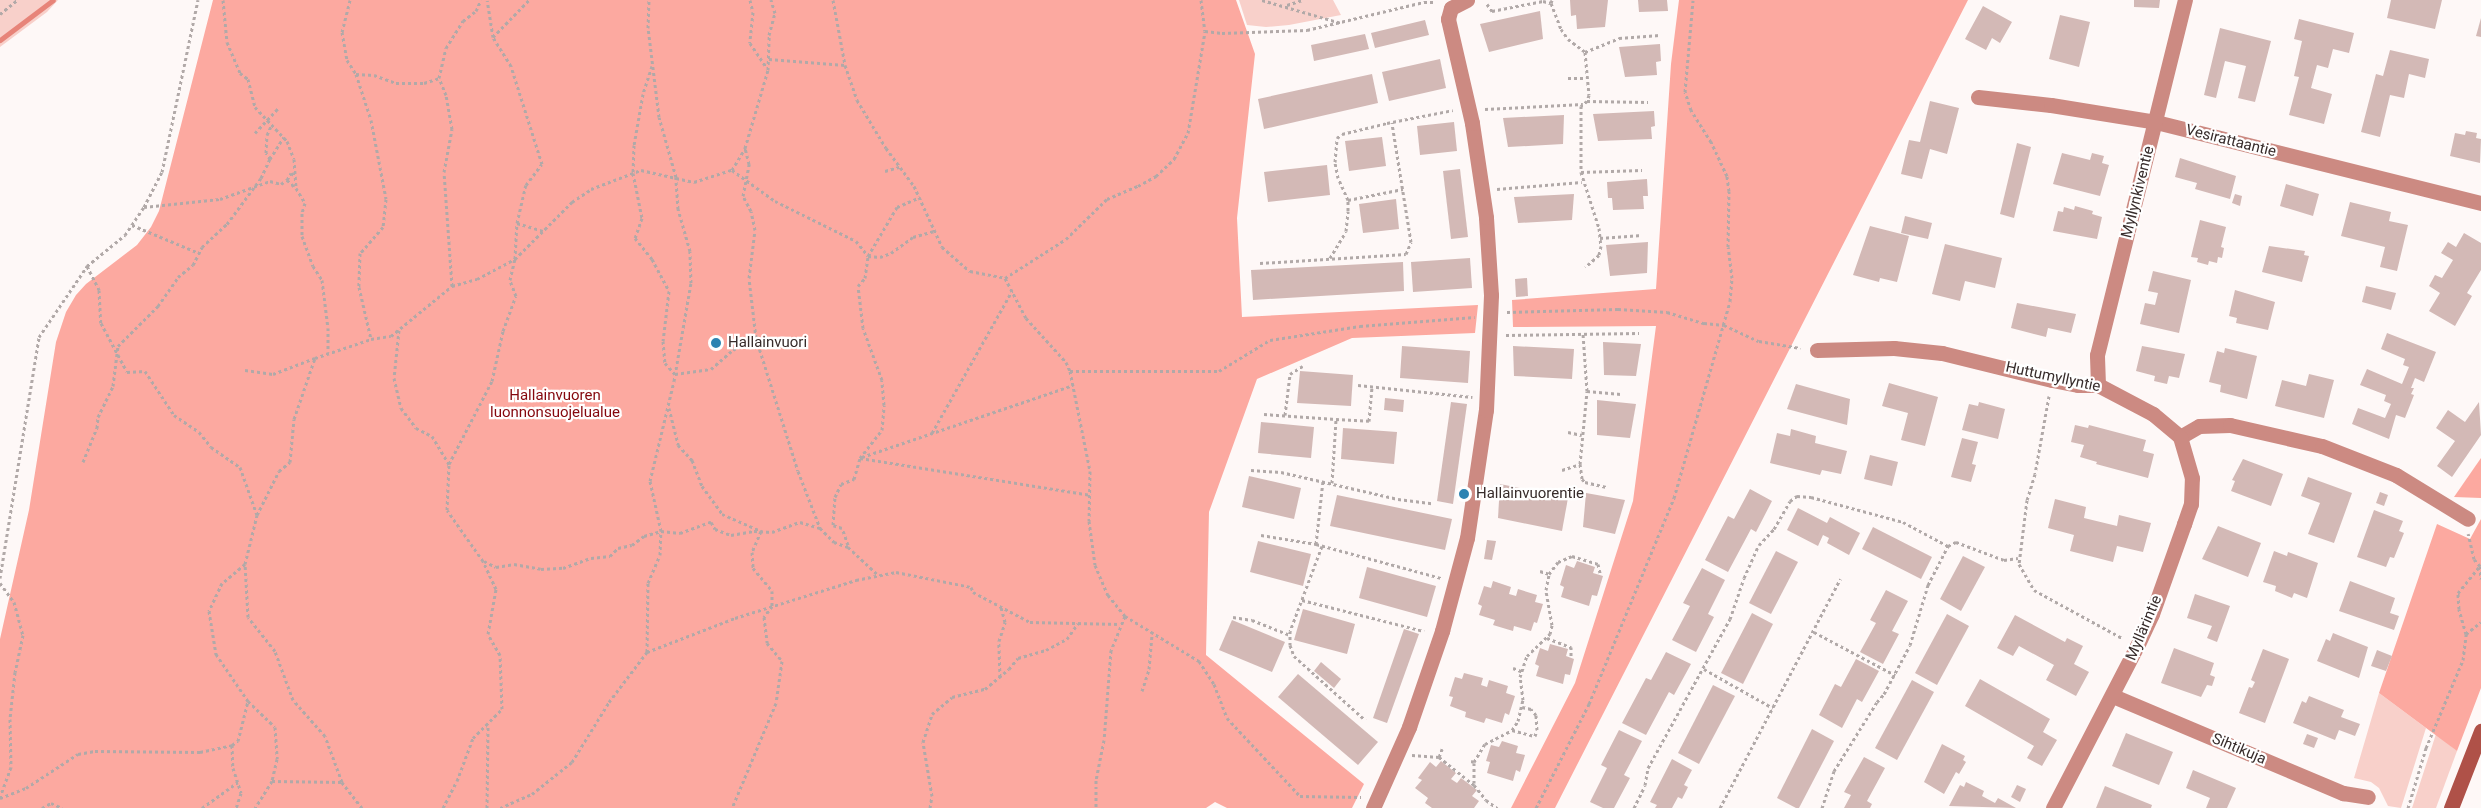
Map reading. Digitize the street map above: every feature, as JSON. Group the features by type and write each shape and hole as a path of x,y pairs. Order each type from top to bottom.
{"main road":[{"path":"2451,808 2481,731"}],"street":[{"path":"1369,803 1409,727 1440,639 1467,538 1484,429 1491,295 1487,237 1472,123 1448,19 1451,8 1467,0"},
{"name":"Myllynkiventie","path":"2098,385 2097,355 2186,0"},
{"name":"Vesirattaantie","path":"1978,97 2051,105 2156,122 2481,203"},
{"name":"Huttumyllyntie","path":"1817,350 1894,348 1942,353 2052,380 2078,385 2098,385 2153,414 2180,437"},
{"path":"2180,437 2199,426 2230,425 2322,446 2396,475 2468,519"},
{"name":"Myllärintie","path":"2054,808 2113,696 2152,614 2190,504 2192,478 2180,437"},
{"name":"Sihtikuja","path":"2113,696 2343,793 2367,797"}],"path":[{"path":"0,14 17,0"},
{"path":"0,578 39,337 87,266 125,235 144,207 162,172 198,0"},
{"path":"223,0 227,42 240,74 248,79 255,107 284,137 294,159 296,188"},
{"path":"350,0 342,32 347,60 356,74 371,120 386,199 383,228 360,253 359,287 371,339"},
{"path":"452,286 444,172 452,129 446,94 439,78 446,48 463,21 476,11 480,0"},
{"path":"443,808 457,781 472,738 502,709 500,655 488,634 496,590 483,561 447,510 449,464 492,381 503,332 516,296 510,279 515,259 517,223 526,184 542,164 511,66 493,37 487,0"},
{"path":"524,0 524,5"},
{"path":"493,37 529,0"},
{"path":"647,652 648,583 660,555 661,531 650,481 675,374 691,283 690,251 678,209 676,177 659,117 648,28 649,0"},
{"path":"750,0 753,12 750,43 768,70"},
{"path":"245,370 273,374 328,352 371,339 392,336 452,286 477,279 515,259 572,202 591,189 640,170 694,182 732,170 745,148 768,70 769,34 775,13 771,0"},
{"path":"833,0 845,65 857,100 920,197 942,247 970,271 1005,278 1066,239 1107,199 1156,176 1174,159 1188,133 1205,32 1201,0"},
{"path":"1262,0 1341,23"},
{"path":"1286,6 1302,0"},
{"path":"1536,808 1589,704 1674,498 1724,325 1732,278 1728,247 1730,191 1721,160 1691,110 1685,92 1693,0"},
{"path":"1487,4 1492,11 1552,1 1568,39 1586,52"},
{"path":"1205,32 1274,33 1341,23 1424,2 1439,3"},
{"path":"1586,52 1619,38 1660,34"},
{"path":"1585,267 1599,255 1600,238 1590,198 1582,182 1581,172 1581,106 1585,103 1586,52"},
{"path":"768,59 845,65"},
{"path":"653,63 643,94 634,145 633,173 642,218 635,238 652,259 669,291 663,341 665,363 675,374"},
{"path":"356,74 374,75 396,83 424,83 439,78"},
{"path":"1568,78 1586,78"},
{"path":"1483,109 1648,102"},
{"path":"255,133 279,107"},
{"path":"1330,259 1346,231 1348,200 1338,178 1335,162 1337,138 1342,134 1458,109"},
{"path":"1260,263 1406,254 1411,242 1392,123"},
{"path":"270,159 266,153 267,135 272,124"},
{"path":"83,462 97,428 98,417 113,386 118,346 125,336 158,306 178,277 193,265 202,247 227,224 261,178 284,137"},
{"path":"745,148 749,164 743,196 752,211 755,230 749,278 756,338 798,471 820,528 834,542 848,547 878,575"},
{"path":"885,171 899,167"},
{"path":"732,170 775,201 856,241 868,256 880,257 891,253 913,237 934,231"},
{"path":"1581,172 1642,170"},
{"path":"144,207 220,199 270,181 281,183 287,180 291,173 296,176"},
{"path":"287,180 296,188 305,202 302,213 302,236 313,266 322,280 328,328 328,352"},
{"path":"1504,188 1582,182"},
{"path":"1348,200 1354,196 1403,189"},
{"path":"848,547 842,528 833,525 834,506 841,484 854,478 860,458 882,430 884,405 882,380 863,328 858,286 865,278 868,256 897,207 920,197"},
{"path":"517,223 543,231"},
{"path":"132,225 199,253"},
{"path":"1600,238 1642,235"},
{"path":"87,266 99,290 101,323 128,372 145,371 174,415 199,432 211,447 240,467 257,515"},
{"path":"1005,278 1026,318 1066,362 1070,371 1090,471 1089,521 1095,565 1108,595 1125,616 1200,661 1214,684 1227,718 1300,796 1369,803"},
{"path":"932,434 1012,291"},
{"path":"1501,316 1510,311 1618,309 1667,312 1704,323 1724,325 1759,341 1784,347 1817,350"},
{"path":"1070,371 1219,371 1270,340 1360,326 1480,317"},
{"path":"399,330 394,378 402,408 416,428 432,436 449,464"},
{"path":"1504,335 1639,333"},
{"path":"1583,334 1587,391 1580,464 1582,479 1606,487"},
{"path":"675,374 711,369 733,350 756,338"},
{"path":"315,358 294,420 290,462 279,471 257,515 245,564 248,617 275,651 293,700 325,736 342,782 362,808"},
{"path":"1285,415 1290,374 1303,366"},
{"path":"2052,380 2018,558 2026,580 2034,590 2137,646"},
{"path":"860,458 1073,385"},
{"path":"1358,385 1476,398"},
{"path":"1264,414 1369,421 1372,387"},
{"path":"1587,391 1622,394"},
{"path":"668,405 678,445 692,460 702,486 722,514 761,531"},
{"path":"1332,483 1336,419"},
{"path":"1568,432 1582,435"},
{"path":"860,458 1090,495"},
{"path":"1562,470 1580,464"},
{"path":"1251,470 1323,481 1398,500 1432,503"},
{"path":"1316,544 1323,481"},
{"path":"1635,808 1645,785 1648,768 1730,619 1744,578 1760,545 1774,529 1790,501 1797,496 1811,497 1903,522 1948,546"},
{"path":"2468,519 2468,537 2474,559 2480,565 2481,579"},
{"path":"483,561 496,567 514,564 541,569 563,568 591,558 610,556 618,549 632,545 644,536 661,531 680,533 711,522 715,529 731,535 761,531 772,532 800,522 820,528"},
{"path":"732,808 776,703 782,660 767,643 764,617 772,606 772,591 753,568 752,552 761,531"},
{"path":"1261,535 1316,544 1446,580"},
{"path":"1821,808 1834,771 1895,675 1910,645 1928,585 1948,546 1956,542 2004,560 2018,558"},
{"path":"1322,546 1290,635 1290,645 1294,656 1365,720"},
{"path":"1474,785 1472,762 1485,744 1512,730 1518,722 1522,706 1521,671 1527,656 1547,638 1552,625 1546,590 1549,574 1558,562 1572,556 1598,564 1600,573"},
{"path":"245,564 222,583 209,611 216,654 248,700 275,728 277,759 272,781 255,808"},
{"path":"2408,808 2426,748 2463,660 2466,634 2459,609 2458,593 2480,565"},
{"path":"1540,571 1549,574"},
{"path":"500,808 532,794 572,762 609,702 647,652 772,606 878,575 896,572 971,587 973,592 1030,622 1120,624"},
{"path":"1720,808 1840,579"},
{"path":"0,583 14,602 23,635 15,672 10,719 11,767 0,797"},
{"path":"1302,600 1431,633"},
{"path":"1000,677 999,641 1005,622 1001,606"},
{"path":"1096,808 1096,780 1104,740 1111,650 1125,616"},
{"path":"1233,617 1245,618 1290,635"},
{"path":"2466,634 2481,622"},
{"path":"930,808 932,796 923,742 932,714 952,698 985,689 1018,658 1046,650 1067,639 1078,623"},
{"path":"1142,690 1149,669 1152,632"},
{"path":"1814,632 1895,675"},
{"path":"1547,638 1571,647 1571,656"},
{"path":"1513,668 1521,671"},
{"path":"1704,669 1773,708"},
{"path":"0,797 26,788 78,754 104,751 200,753 232,745 238,741 248,700"},
{"path":"1512,730 1535,736 1536,715 1522,706"},
{"path":"487,808 488,725"},
{"path":"232,745 233,768 240,793 236,808"},
{"path":"1439,757 1442,749"},
{"path":"1416,755 1439,757 1474,785 1497,808"},
{"path":"272,781 342,782"},
{"path":"202,808 238,782"},
{"path":"42,808 51,803 62,808"}],"shaded area":[{"path":"0,0 58,0 47,12 0,47"},
{"path":"1239,0 1333,0 1341,15 1289,25 1266,27 1247,25"},
{"path":"2379,693 2426,728 2401,808 2388,806 2379,788 2371,782 2354,778"},
{"path":"2436,734 2457,751 2436,808 2412,808"}],"green space":[{"name":"Hallainvuoren luonnonsuojelualue","path":"213,0 1236,0 1255,54 1237,218 1242,317 1478,305 1475,333 1352,338 1257,379 1209,512 1206,655 1364,784 1352,808 1227,808 1215,802 1206,808 0,808 0,639 29,510 56,342 66,312 76,295 86,284 137,245 151,227 159,211"},
{"path":"1679,0 1968,0 1555,808 1511,808 1575,683 1633,501 1656,326 1513,327 1512,300 1656,289 1671,64"},
{"path":"2481,458 2481,498 2454,497"},
{"path":"2481,519 2481,688 2457,751 2379,693 2437,524 2470,539"}],"building":[{"path":"1570,0 1608,0 1605,27 1577,29 1576,15 1571,16"},
{"path":"1638,0 1667,0 1668,11 1639,12"},
{"path":"2134,0 2160,0 2159,8 2134,7"},
{"path":"2391,0 2442,0 2435,29 2387,18"},
{"path":"1983,6 2012,22 2000,43 1992,38 1986,50 1965,39"},
{"path":"1540,11 1543,39 1489,52 1480,24"},
{"path":"2060,15 2090,22 2079,67 2049,59"},
{"path":"2481,18 2481,37 2476,36"},
{"path":"2299,19 2354,33 2349,53 2333,49 2328,68 2317,65 2311,88 2332,94 2324,124 2289,115 2299,77 2294,76 2302,41 2294,39"},
{"path":"1425,20 1429,35 1375,48 1371,33"},
{"path":"2220,28 2271,41 2255,102 2238,98 2246,66 2225,61 2216,98 2204,95"},
{"path":"1365,34 1369,49 1314,61 1311,45"},
{"path":"1660,44 1661,61 1656,62 1657,75 1625,77 1619,47"},
{"path":"2390,50 2429,59 2425,78 2409,74 2404,98 2390,95 2380,137 2361,132 2376,74 2383,76"},
{"path":"1440,59 1446,88 1389,101 1382,72"},
{"path":"1372,74 1378,103 1264,129 1258,99"},
{"path":"1930,101 1959,108 1947,154 1930,149 1922,179 1901,174 1909,140 1920,142"},
{"path":"1654,111 1655,126 1651,127 1652,139 1598,141 1593,114"},
{"path":"1564,115 1563,144 1508,147 1503,118"},
{"path":"1454,122 1457,151 1420,155 1417,126"},
{"path":"2466,131 2477,133 2476,138 2481,139 2480,163 2450,156 2455,133 2465,135"},
{"path":"1382,137 1386,166 1349,171 1345,141"},
{"path":"2017,143 2031,147 2014,218 2000,214"},
{"path":"2062,153 2090,160 2092,153 2104,156 2102,163 2109,165 2100,196 2053,184"},
{"path":"2180,158 2236,176 2230,199 2195,189 2197,183 2175,177"},
{"path":"1327,165 1330,195 1268,202 1264,172"},
{"path":"1460,169 1468,237 1451,239 1443,171"},
{"path":"1647,179 1648,196 1643,196 1644,209 1613,210 1612,198 1608,198 1607,182"},
{"path":"2286,184 2319,194 2313,216 2280,206"},
{"path":"1574,194 1572,220 1518,223 1514,197"},
{"path":"2235,194 2242,196 2240,206 2232,203"},
{"path":"1396,199 1399,229 1363,233 1359,204"},
{"path":"2350,202 2391,212 2389,221 2408,225 2397,271 2380,267 2385,247 2341,236"},
{"path":"2075,206 2093,211 2092,214 2102,217 2097,239 2053,231 2058,211 2063,212 2064,207 2074,210"},
{"path":"1905,216 1932,223 1928,239 1901,233"},
{"path":"2200,220 2226,227 2221,247 2224,248 2222,258 2218,257 2217,263 2209,261 2208,265 2197,262 2198,258 2191,257"},
{"path":"1870,226 1909,236 1897,282 1880,278 1879,282 1853,275"},
{"path":"2464,233 2481,243 2481,270 2467,293 2472,296 2455,326 2429,311 2440,293 2429,286 2435,275 2442,278 2453,260 2441,253 2448,242 2456,247"},
{"path":"1648,242 1647,273 1610,276 1606,245"},
{"path":"1945,244 2002,258 1995,288 1965,281 1960,301 1932,294"},
{"path":"2269,246 2305,251 2304,255 2309,256 2302,282 2262,272"},
{"path":"1470,258 1472,288 1413,292 1411,262"},
{"path":"1403,262 1404,291 1253,300 1251,270"},
{"path":"2153,271 2191,280 2179,333 2140,324 2145,303 2155,305 2158,293 2148,291"},
{"path":"1527,278 1528,296 1516,297 1515,279"},
{"path":"2366,286 2396,293 2391,310 2362,302"},
{"path":"2235,290 2275,302 2268,330 2236,323 2237,318 2229,316"},
{"path":"2017,303 2076,314 2071,333 2048,328 2046,337 2011,328"},
{"path":"2387,333 2436,352 2424,382 2415,378 2411,388 2414,388 2411,394 2414,395 2405,418 2396,415 2389,439 2352,424 2358,408 2385,418 2391,404 2384,401 2386,395 2360,385 2367,369 2402,384 2409,367 2403,365 2405,359 2381,349"},
{"path":"1603,342 1641,344 1636,376 1604,375"},
{"path":"1402,346 1470,351 1468,383 1400,378"},
{"path":"1513,346 1574,349 1572,379 1514,376"},
{"path":"2142,346 2185,354 2179,378 2169,376 2167,384 2154,381 2155,376 2136,371"},
{"path":"2225,348 2257,356 2247,399 2220,392 2221,385 2209,382 2217,351 2224,353"},
{"path":"1300,371 1353,375 1351,406 1297,403"},
{"path":"2309,374 2334,380 2324,418 2275,406 2282,380 2306,386"},
{"path":"1889,383 1938,397 1925,446 1901,440 1908,413 1882,406"},
{"path":"1796,384 1850,399 1847,425 1787,409"},
{"path":"1385,398 1404,400 1403,412 1384,410"},
{"path":"1597,400 1636,404 1630,438 1597,435"},
{"path":"1451,402 1467,404 1453,504 1437,501"},
{"path":"1979,402 2005,409 1998,439 1962,430 1969,404 1978,406"},
{"path":"2479,402 2481,435 2452,477 2437,466 2455,441 2436,428 2448,410 2465,422"},
{"path":"1261,422 1314,427 1311,458 1258,453"},
{"path":"2075,425 2088,428 2089,425 2146,440 2143,451 2154,454 2148,478 2096,464 2097,462 2080,457 2084,445 2071,442"},
{"path":"1343,428 1397,432 1394,464 1341,459"},
{"path":"1791,429 1816,436 1815,443 1847,451 1841,474 1822,470 1820,475 1770,463 1777,433 1790,436"},
{"path":"1962,438 1978,442 1972,464 1976,465 1971,482 1951,477"},
{"path":"1870,455 1898,462 1892,486 1864,479"},
{"path":"2243,459 2283,474 2271,506 2231,491 2235,481 2232,480"},
{"path":"1249,476 1301,488 1294,519 1242,507"},
{"path":"2308,477 2352,493 2334,543 2308,534 2320,503 2301,496"},
{"path":"1500,484 1568,498 1562,531 1498,518"},
{"path":"1750,489 1772,501 1756,532 1751,529 1728,572 1705,560 1728,516 1734,519"},
{"path":"2380,492 2388,495 2384,506 2376,503"},
{"path":"1586,493 1625,500 1615,534 1583,527"},
{"path":"1337,495 1452,519 1445,550 1330,526"},
{"path":"2055,499 2086,507 2084,518 2117,526 2119,515 2151,523 2143,552 2117,546 2113,562 2070,551 2074,535 2048,528"},
{"path":"1798,508 1827,523 1830,517 1860,533 1849,555 1827,543 1829,538 1823,535 1818,546 1787,530"},
{"path":"2374,510 2403,521 2399,531 2404,533 2394,558 2390,557 2386,567 2357,557"},
{"path":"2218,526 2261,543 2248,577 2202,559"},
{"path":"1873,527 1932,557 1921,579 1862,549"},
{"path":"1487,540 1496,541 1492,560 1484,559"},
{"path":"1258,541 1311,554 1303,586 1250,572"},
{"path":"1776,551 1798,562 1771,614 1749,603"},
{"path":"2274,551 2287,556 2288,552 2318,563 2307,598 2294,593 2292,598 2275,591 2276,586 2263,582"},
{"path":"1963,556 1985,567 1961,611 1940,599"},
{"path":"1577,561 1595,567 1593,573 1603,576 1597,596 1592,595 1589,606 1561,597 1564,587 1560,585 1566,565 1574,568"},
{"path":"1367,567 1436,586 1427,617 1359,598"},
{"path":"1702,568 1725,580 1708,614 1714,617 1696,652 1672,640 1690,606 1683,603"},
{"path":"1493,581 1511,587 1509,594 1516,596 1518,589 1537,595 1535,602 1543,604 1537,623 1534,622 1531,631 1514,626 1513,631 1493,625 1495,620 1479,615 1482,606 1478,604 1484,586 1491,588"},
{"path":"2350,581 2395,598 2390,613 2399,616 2394,630 2339,611"},
{"path":"1886,590 1908,601 1892,631 1899,634 1883,664 1860,652 1876,623 1870,620"},
{"path":"2195,594 2230,606 2217,642 2207,638 2212,626 2187,618"},
{"path":"1303,609 1355,624 1347,654 1294,640"},
{"path":"1752,613 1773,624 1743,684 1721,673"},
{"path":"1947,614 1969,626 1937,685 1915,673"},
{"path":"2015,615 2065,642 2067,638 2083,646 2074,664 2089,672 2076,696 2046,680 2054,665 2019,646 2013,656 1997,648"},
{"path":"1232,620 1285,642 1272,672 1219,650"},
{"path":"1404,629 1419,634 1387,723 1373,718"},
{"path":"2333,633 2368,647 2359,678 2317,661 2326,639 2330,641"},
{"path":"1550,644 1568,649 1566,656 1574,659 1570,675 1565,674 1563,684 1536,676 1539,666 1535,664 1540,648 1548,651"},
{"path":"2174,648 2214,663 2210,675 2215,677 2212,686 2207,685 2201,697 2161,683"},
{"path":"2263,649 2289,659 2265,723 2239,713 2249,687 2252,688 2255,682 2251,680"},
{"path":"2377,650 2392,656 2386,671 2371,666"},
{"path":"1666,652 1691,664 1674,695 1669,692 1646,735 1622,723 1646,678 1651,680"},
{"path":"1856,659 1879,671 1862,702 1857,699 1842,728 1819,715 1835,684 1841,687"},
{"path":"1321,662 1341,679 1334,688 1314,671"},
{"path":"1464,673 1483,678 1481,685 1487,687 1489,680 1508,686 1506,693 1515,696 1509,715 1505,713 1502,723 1486,718 1484,723 1465,717 1466,712 1450,706 1453,697 1449,696 1455,677 1462,679"},
{"path":"1298,674 1378,742 1358,765 1278,697"},
{"path":"1980,679 2050,719 2043,732 2057,740 2042,766 2027,758 2034,746 1965,706"},
{"path":"1912,680 1934,692 1897,760 1875,748"},
{"path":"1713,685 1735,696 1699,764 1678,753"},
{"path":"2309,696 2344,710 2341,717 2360,724 2355,736 2339,730 2335,740 2293,723 2302,701 2306,703"},
{"path":"1812,729 1834,741 1799,808 1796,808 1777,798"},
{"path":"1619,730 1642,741 1624,775 1630,778 1614,808 1603,808 1590,802 1607,768 1601,765"},
{"path":"2126,733 2173,752 2159,785 2112,766"},
{"path":"2307,734 2318,738 2314,748 2303,744"},
{"path":"1502,741 1518,746 1516,753 1525,755 1520,772 1516,770 1513,781 1487,773 1490,762 1486,761 1491,745 1499,747"},
{"path":"1942,744 1965,756 1963,760 1966,762 1959,774 1956,772 1944,794 1924,782"},
{"path":"1864,757 1885,768 1867,801 1872,804 1870,808 1844,808 1851,795 1844,792"},
{"path":"1672,759 1692,770 1684,785 1688,787 1682,799 1678,797 1672,808 1655,808 1657,805 1650,802"},
{"path":"1441,761 1456,773 1451,779 1457,783 1461,778 1477,790 1472,796 1479,801 1474,808 1432,808 1425,803 1428,798 1415,788 1422,780 1418,778 1430,762 1436,767"},
{"path":"2193,770 2236,788 2227,808 2206,808 2210,798 2186,788"},
{"path":"1966,782 1984,791 1982,796 1995,803 1998,798 2016,808 1949,806 1960,785 1964,787"},
{"path":"2017,785 2026,789 2020,802 2011,797"},
{"path":"2105,786 2152,805 2151,808 2096,808"}],"waterway":[{"path":"0,40 53,0"}],"place":[{"name":"Hallainvuori","path":"716,343"},
{"name":"Hallainvuorentie","path":"1464,494"}]}
